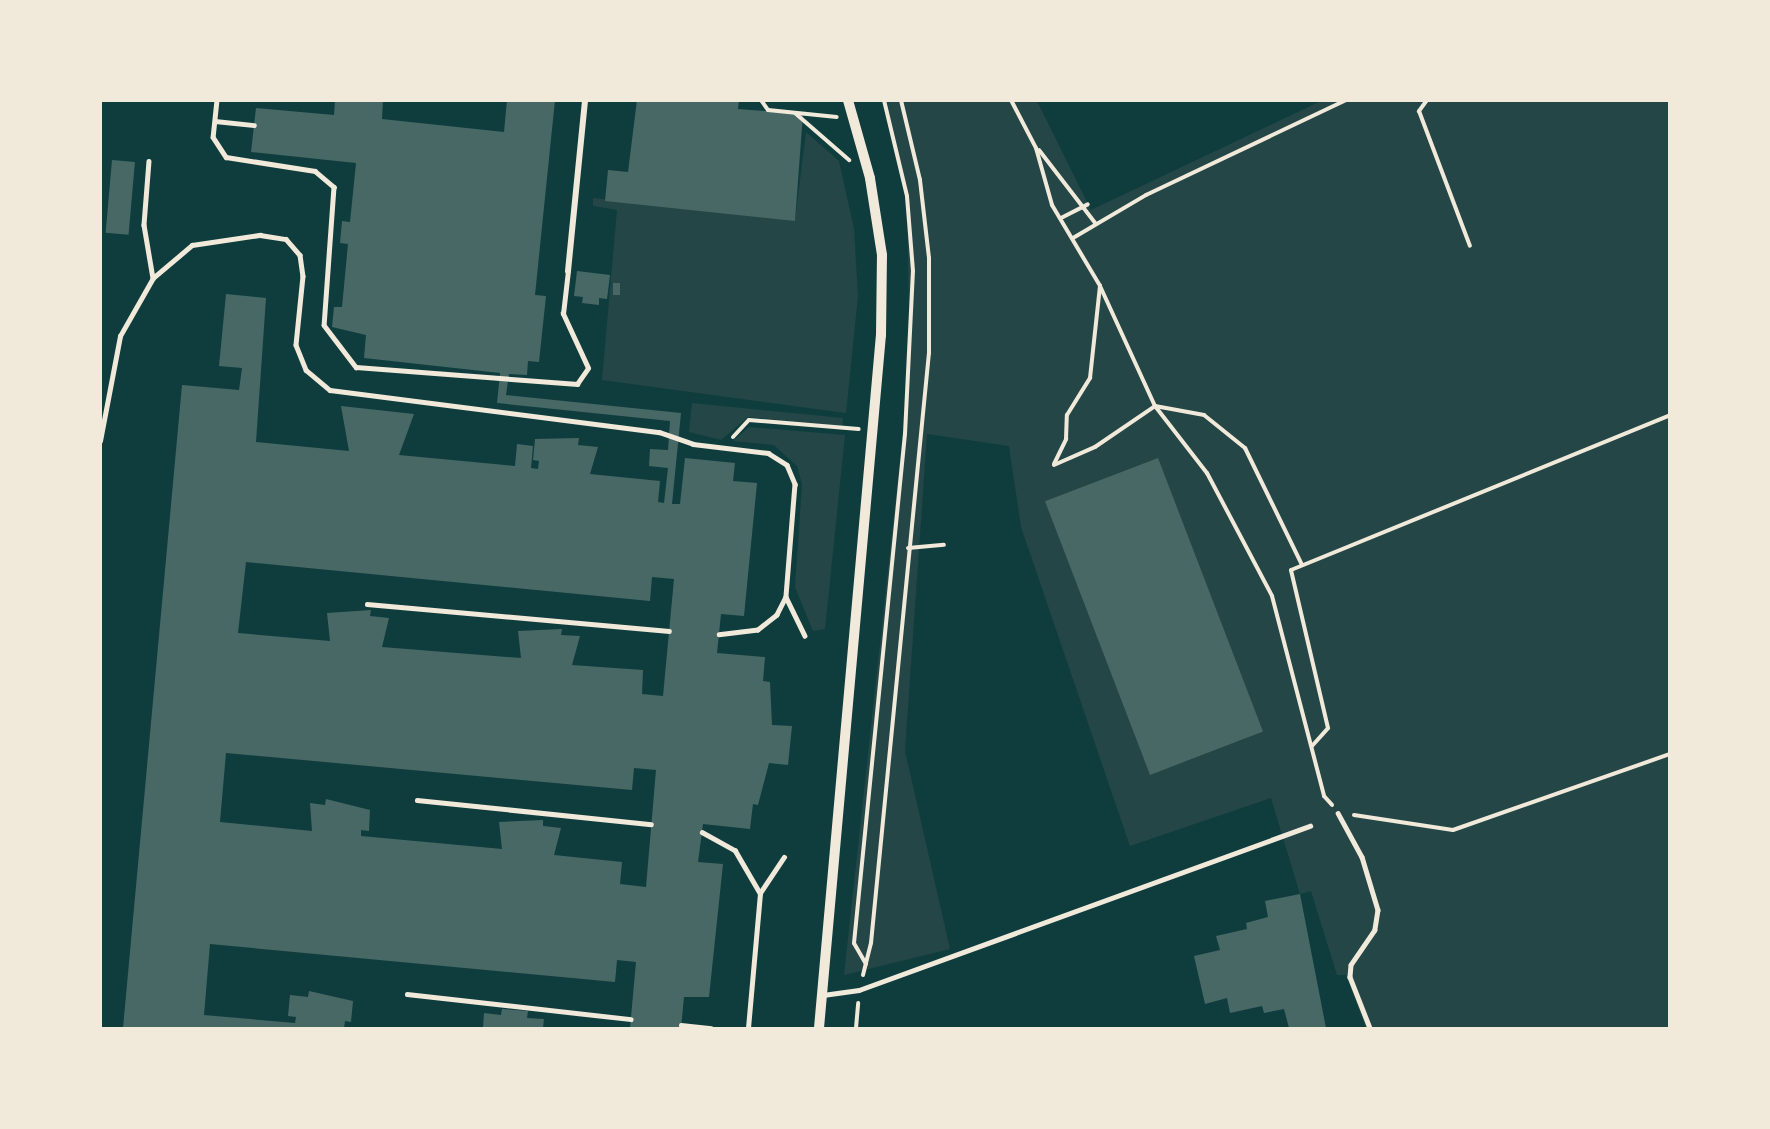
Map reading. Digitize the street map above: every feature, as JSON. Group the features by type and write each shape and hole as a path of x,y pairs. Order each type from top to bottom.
{"street":[{"path":"568,271 585,100"},
{"path":"819,1029 872,429 882,255 870,179 848,100"}],"lane":[{"path":"217,100 213,137 226,157 315,171 334,187 324,325 356,367 578,384 588,368 563,314 568,271"},
{"path":"214,121 254,125"},
{"path":"148,161 144,225 153,278"},
{"path":"100,441 120,336 153,278 192,245 260,236 286,239 300,255 303,276 296,345 306,370 330,390 659,432 721,448 768,453 787,465 795,484 786,597 777,615 758,630 719,635"},
{"path":"786,597 805,636"},
{"path":"367,604 669,631"},
{"path":"417,801 651,824"},
{"path":"1338,813 1362,858 1378,910 1375,930 1351,965 1350,977 1370,1029"},
{"path":"823,995 859,990 1310,826"},
{"path":"702,832 735,850 760,893"},
{"path":"748,1029 760,893 784,857"},
{"path":"408,994 631,1019"},
{"path":"681,1025 711,1029"}],"path":[{"path":"762,100 768,110 854,118"},
{"path":"884,100 907,196 913,271 905,434 854,943 866,964 929,353 929,258 920,180 901,100"},
{"path":"1011,100 1036,148 1061,218 1100,286 1155,406 1207,473 1272,596 1324,796 1338,813 1453,830 1670,754"},
{"path":"1073,238 1096,224 1346,100"},
{"path":"1427,100 1419,111 1470,246"},
{"path":"795,113 870,179"},
{"path":"1036,148 1079,208 1096,224"},
{"path":"1061,218 1088,204"},
{"path":"1100,286 1090,378 1067,415 1066,440 1054,465 1095,447 1155,406 1204,415 1245,448 1302,566"},
{"path":"1311,746 1328,728 1291,570 1670,415"},
{"path":"721,448 749,420 872,429"},
{"path":"908,548 944,545"}],"shaded area":[{"path":"884,101 1037,101 1091,210 1321,101 1669,101 1669,1028 1366,1028 1346,975 1337,975 1311,891 1300,894 1271,798 1130,846 1021,527 1009,446 927,434 905,751 950,949 844,975 910,368 907,196"},
{"path":"806,132 839,161 854,229 858,296 846,413 602,380 617,210 593,206 593,198 795,220"},
{"path":"692,403 843,418 842,426 748,417 721,440 689,432"},
{"path":"749,427 845,435 825,629 813,631 795,587 802,484 797,466 774,445 733,441"}],"building":[{"path":"335,100 383,100 382,119 504,132 507,100 555,100 535,295 546,296 539,362 528,361 527,375 509,374 506,395 681,413 672,504 680,504 685,458 735,463 733,481 757,483 744,616 721,614 717,653 765,657 763,681 770,682 772,725 792,726 788,765 769,763 758,805 753,804 750,829 703,824 698,862 723,864 709,997 684,997 681,1028 630,1028 636,962 617,960 615,982 210,944 204,1015 295,1023 296,1017 288,1016 290,995 308,997 309,991 353,1001 351,1022 345,1021 344,1028 123,1028 182,385 239,390 242,368 219,366 226,294 266,298 256,442 349,451 341,406 414,414 399,455 515,466 517,444 533,446 531,468 538,469 539,461 533,460 535,439 579,438 578,445 598,447 590,474 660,481 658,502 664,503 668,468 649,466 650,449 668,450 670,421 497,403 500,373 364,358 366,335 332,327 334,307 342,307 348,244 340,243 342,221 350,222 356,163 251,152 256,108 334,115","holes":["246,562 650,601 652,577 674,579 663,696 642,694 643,670 572,665 580,636 561,635 562,629 518,631 521,658 382,647 389,618 370,616 371,610 327,613 330,641 238,633","226,753 632,790 634,768 656,770 646,887 620,884 622,862 554,855 561,828 543,826 543,820 499,822 502,849 361,836 361,830 369,831 370,810 326,799 325,805 310,803 312,831 220,822"]},
{"path":"637,100 739,100 738,109 803,114 795,221 605,201 608,170 628,172"},
{"path":"112,160 135,162 129,235 106,233"},
{"path":"577,271 610,275 607,299 599,298 599,305 582,303 583,297 574,296"},
{"path":"613,283 620,283 620,295 613,295"},
{"path":"1158,458 1263,732 1150,775 1045,501"},
{"path":"1300,894 1326,1028 1289,1028 1284,1009 1264,1013 1262,1006 1230,1013 1227,998 1205,1004 1194,956 1220,950 1216,936 1247,929 1246,923 1268,917 1265,901"},
{"path":"502,1009 528,1011 527,1018 544,1019 543,1028 483,1028 484,1013 501,1015"}]}
